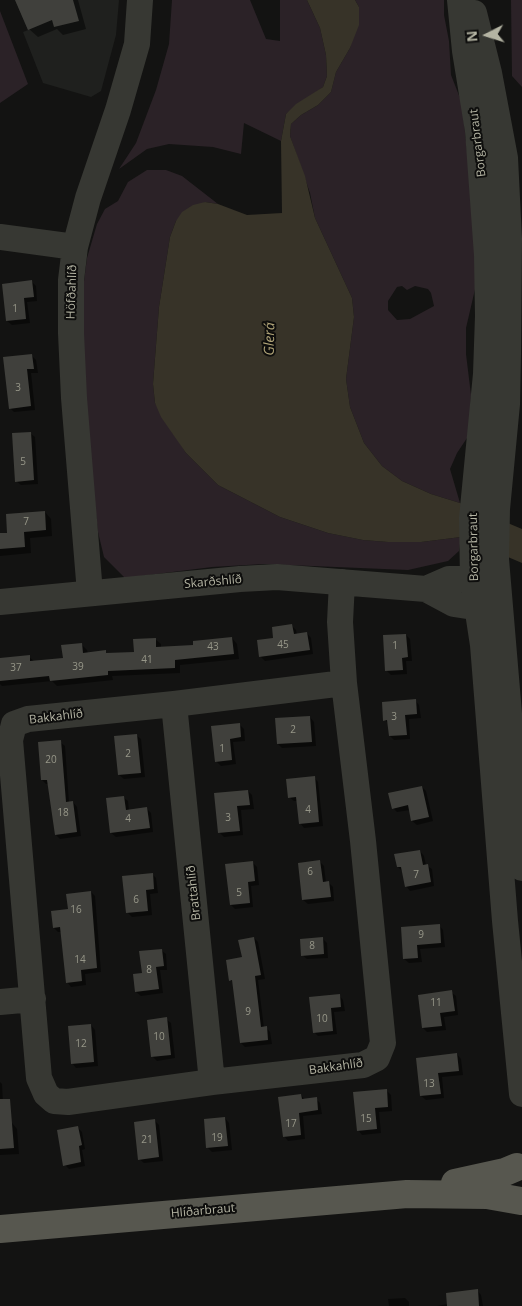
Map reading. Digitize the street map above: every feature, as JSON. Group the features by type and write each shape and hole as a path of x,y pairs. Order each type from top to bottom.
{"main road":[{"name":"Hlíðarbraut","path":"407,1194 504,1172 520,1164"},
{"path":"520,1164 514,1176 514,1185 522,1202"},
{"name":"Hlíðarbraut","path":"0,1229 407,1194 487,1195 522,1202"}],"street":[{"name":"Höfðahlíð","path":"90,592 74,398 71,280 75,246 88,198 137,44 140,0"},
{"name":"Borgarbraut","path":"460,0 465,51 478,131 488,255 506,315"},
{"name":"Borgarbraut","path":"473,0 475,16 499,117 505,158 509,239 506,315 486,374 491,445 473,509 485,567 522,868"},
{"path":"0,237 75,246"},
{"name":"Skarðshlíð","path":"426,589 450,578 485,567"},
{"name":"Skarðshlíð","path":"0,602 90,592 268,578 426,589 454,604 489,609"},
{"name":"Bakkahlíð","path":"342,582 340,622 344,683 363,841 383,1043 377,1058 363,1066 212,1082 68,1102 54,1101 46,1094 39,1078 10,740 14,724 28,719 174,704 344,683"},
{"name":"Borgarbraut","path":"489,609 483,645 522,1094"},
{"name":"Brattahlíð","path":"174,704 212,1082"},
{"path":"0,1002 33,999"}],"shaded area":[{"path":"15,0 119,0 116,35 101,91 91,97 43,83 23,32 28,30"},
{"path":"172,0 250,0 266,39 280,41 280,0 307,0 320,28 326,55 327,76 323,87 286,114 281,141 244,123 241,154 213,147 169,144 147,149 119,169 136,143 156,90 169,44"},
{"path":"355,0 444,0 451,75 462,103 473,210 476,285 466,328 466,354 471,395 469,435 457,453 450,469 460,503 431,494 402,481 382,466 364,443 350,407 346,379 354,317 352,298 315,218 310,193 290,136 291,124 301,115 318,105 331,92 336,72 350,48 359,7","holes":["402,286 407,290 415,286 428,289 434,306 410,319 397,320 388,310 388,301 397,287"]},
{"path":"511,0 522,0 522,87 512,76"},
{"path":"0,11 28,84 0,103"},
{"path":"147,170 166,170 182,176 218,204 205,202 176,221 170,237 159,307 153,384 155,403 186,453 218,485 280,517 328,533 363,540 388,542 421,542 461,537 459,551 448,561 408,570 264,564 212,567 125,578 104,557 98,532 83,397 80,312 87,258 97,224 105,209 118,201 128,182"}],"water":[{"name":"Glerá","path":"307,0 355,0 359,7 359,25 350,48 336,72 331,92 318,105 301,115 291,124 290,136 305,176 315,218 352,298 354,317 346,379 350,407 364,443 382,466 402,481 522,529 522,563 461,537 421,542 363,540 328,533 280,517 218,485 186,453 161,417 155,403 153,384 159,307 170,237 176,221 182,212 193,205 205,202 218,204 247,215 282,213 281,141 286,114 296,104 323,87 327,76 326,55 320,28"}],"building":[{"path":"15,0 73,0 79,21 54,27 52,20 28,30"},
{"path":"32,280 34,297 24,298 26,319 6,321 2,284"},
{"path":"32,354 34,369 27,369 31,406 9,409 3,357"},
{"path":"31,432 34,480 15,482 12,433"},
{"path":"45,511 46,530 24,532 25,547 0,549 0,533 7,533 6,514"},
{"path":"292,624 294,634 307,632 310,650 259,657 257,640 273,638 272,627"},
{"path":"406,634 408,657 402,658 403,670 385,671 383,635"},
{"path":"232,637 234,654 175,660 175,668 108,671 108,675 50,681 49,676 0,681 0,658 30,655 30,661 63,658 61,645 82,643 83,653 106,650 106,653 134,652 133,639 156,638 156,647 193,645 193,641"},
{"path":"416,699 417,714 405,715 407,735 389,736 387,720 383,721 382,702"},
{"path":"310,716 312,742 277,744 275,718"},
{"path":"240,723 241,737 230,739 232,760 215,762 211,726"},
{"path":"137,734 141,773 118,775 114,736"},
{"path":"61,740 66,802 73,801 77,832 55,835 47,780 41,780 38,742"},
{"path":"315,776 319,822 299,824 296,797 288,798 286,779"},
{"path":"422,786 429,817 411,821 408,805 392,809 388,793"},
{"path":"248,790 250,805 237,806 240,831 218,833 214,793"},
{"path":"124,796 126,810 147,807 150,828 110,833 106,798"},
{"path":"420,850 423,865 428,864 431,882 405,887 401,867 397,867 394,854"},
{"path":"320,860 323,882 329,881 331,897 302,900 298,863"},
{"path":"253,861 255,881 248,882 250,903 230,905 225,864"},
{"path":"153,873 154,889 146,890 148,911 126,913 122,876"},
{"path":"91,891 97,968 81,970 82,981 66,983 60,927 53,928 51,911 68,909 66,894"},
{"path":"440,924 441,943 417,945 418,958 403,959 401,927"},
{"path":"254,937 261,975 255,976 261,1027 267,1026 268,1040 240,1043 232,980 229,981 226,960 242,957 238,940"},
{"path":"323,937 324,954 301,956 300,939"},
{"path":"162,949 164,966 156,967 159,989 135,992 133,974 142,973 139,951"},
{"path":"452,990 455,1011 440,1013 442,1026 422,1028 418,995"},
{"path":"340,994 341,1007 331,1008 333,1031 313,1033 309,997"},
{"path":"167,1017 171,1055 151,1057 147,1020"},
{"path":"91,1024 94,1062 71,1064 68,1026"},
{"path":"457,1053 459,1071 438,1073 441,1094 420,1096 416,1058"},
{"path":"387,1089 388,1107 375,1108 377,1129 357,1131 353,1092"},
{"path":"301,1094 302,1099 317,1097 318,1110 299,1113 301,1135 283,1137 278,1097"},
{"path":"0,1099 10,1099 14,1148 0,1149"},
{"path":"225,1117 228,1146 206,1148 204,1119"},
{"path":"155,1119 159,1157 138,1160 134,1122"},
{"path":"78,1126 82,1145 79,1146 81,1162 63,1166 57,1130"},
{"path":"478,1289 479,1306 447,1306 446,1293"}]}
